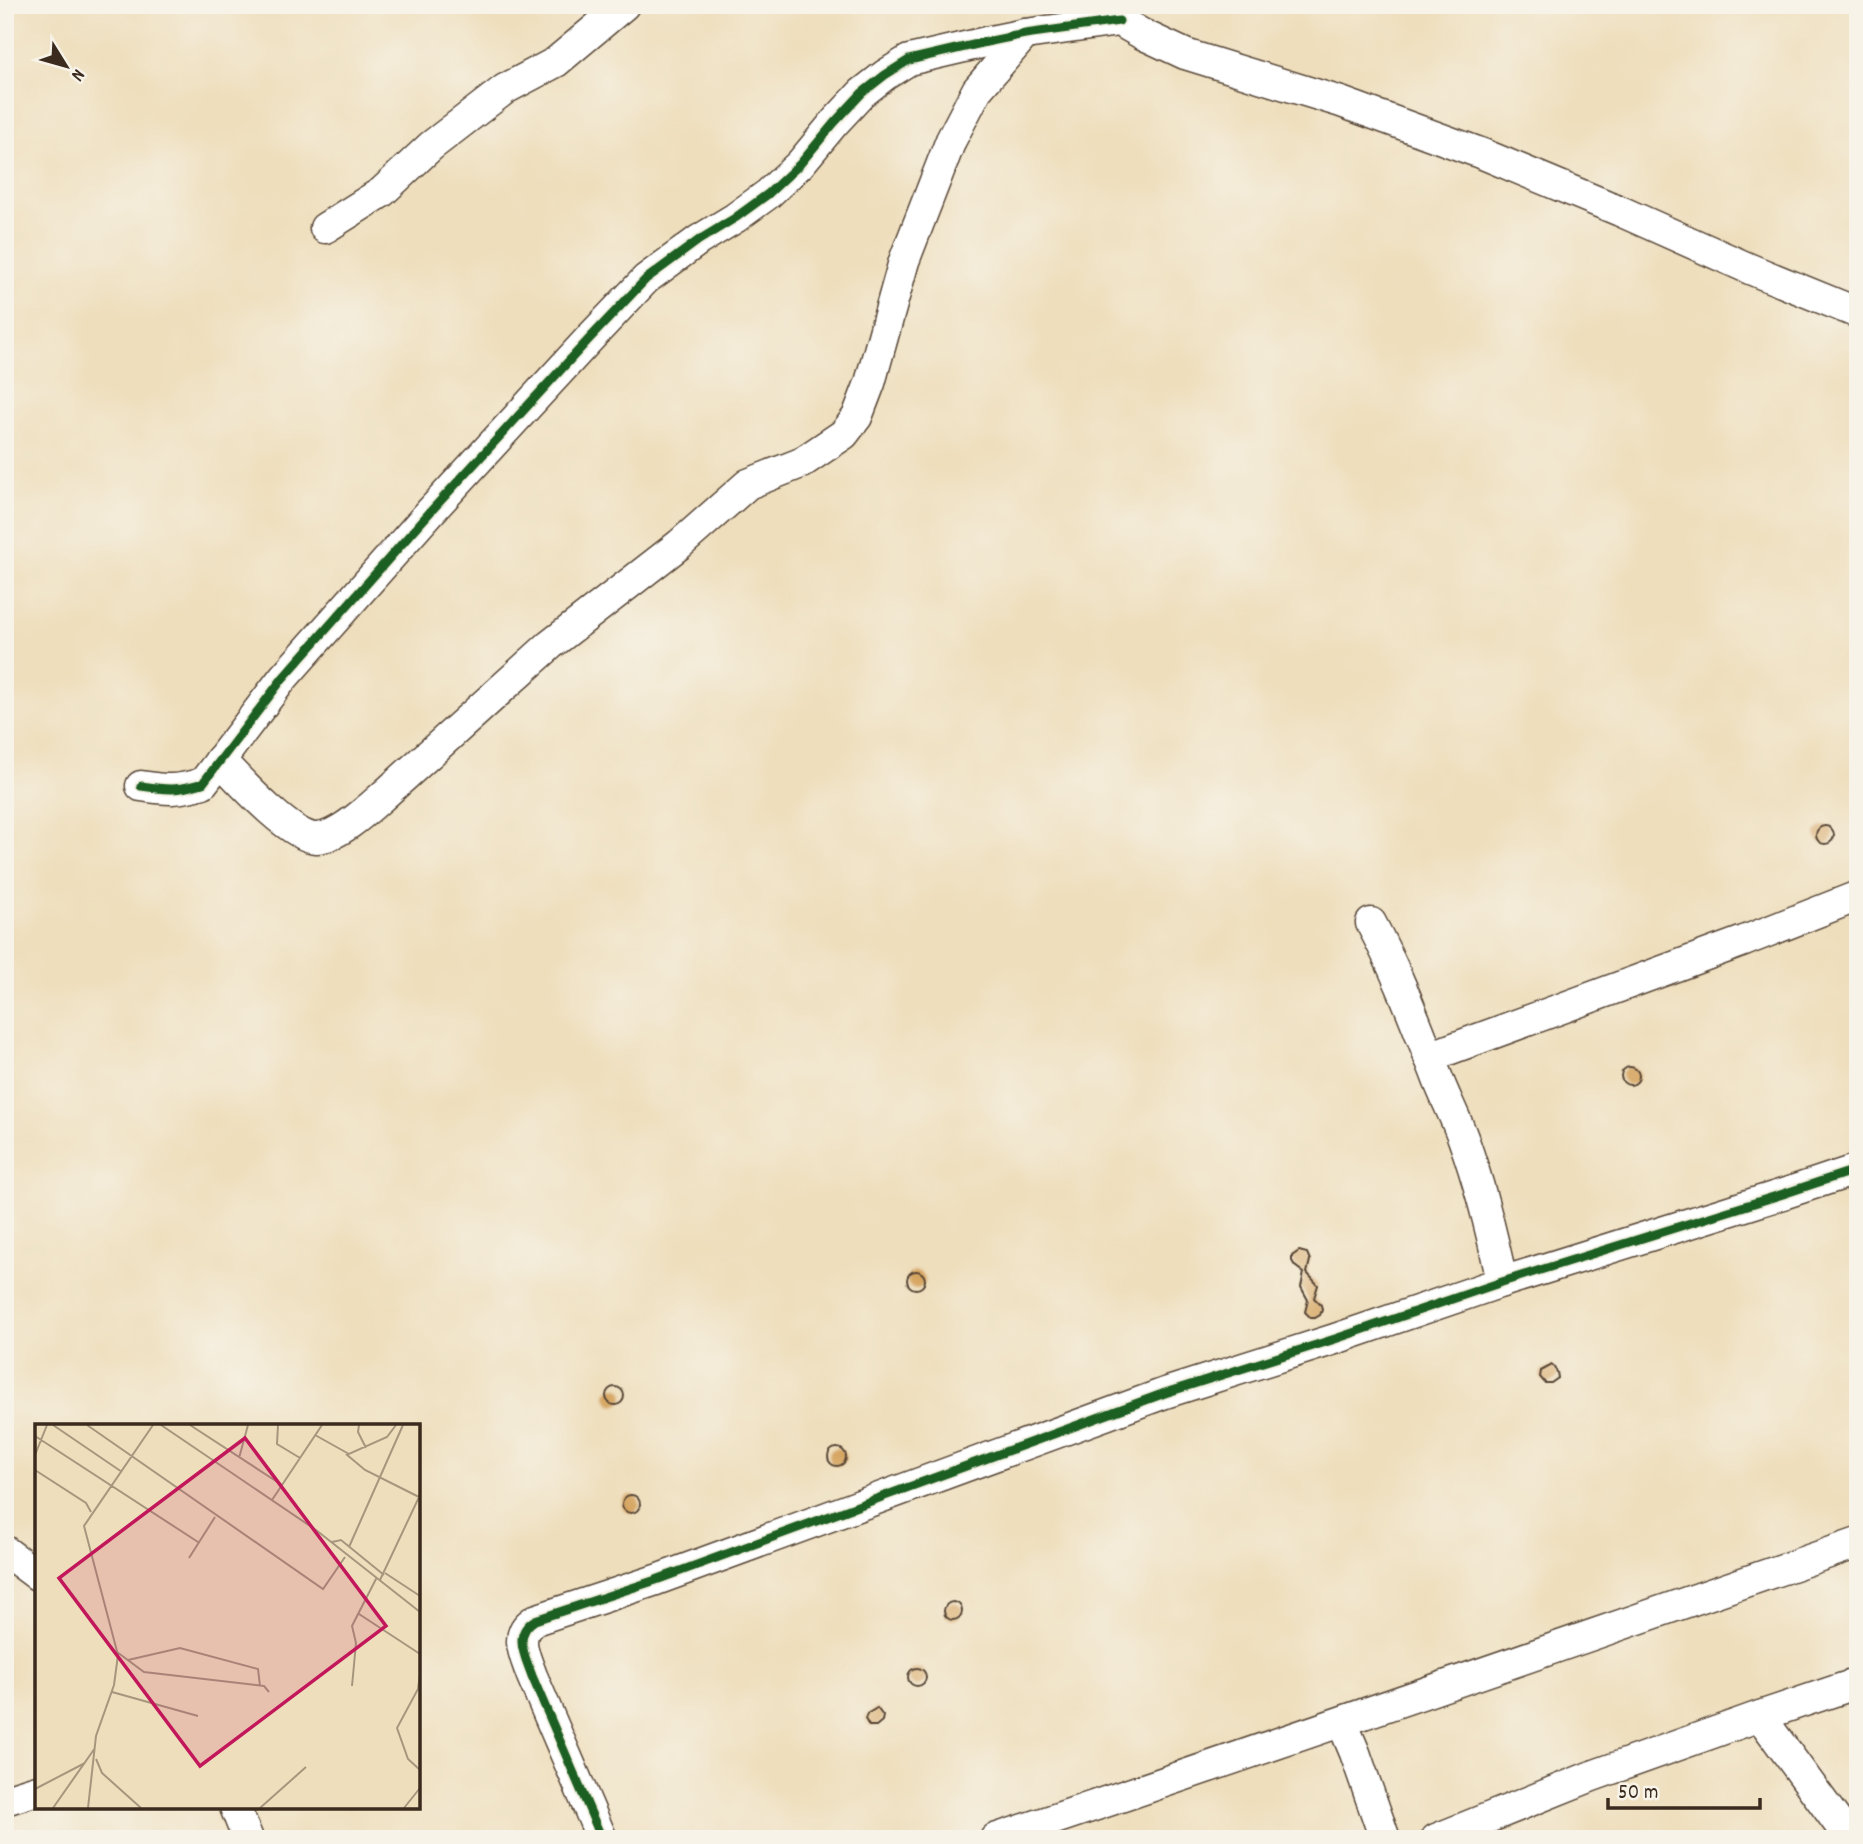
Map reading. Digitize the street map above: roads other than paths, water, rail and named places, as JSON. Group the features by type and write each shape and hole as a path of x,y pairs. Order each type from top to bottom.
{"street":[{"path":"325,228 382,192 431,146 505,89 556,62 624,5"},
{"path":"1092,5 1142,34 1185,54 1342,102 1483,153 1858,313"},
{"path":"141,786 183,789 203,783 292,667 431,511 646,279 768,194 800,164 862,93 885,75 909,60 986,42 1119,21"},
{"path":"220,760 267,808 302,834 313,839 337,831 361,815 550,645 680,544 748,484 801,463 844,434 857,417 870,383 904,261 951,140 977,90 1025,34"},
{"path":"1429,1057 1744,941 1858,895"},
{"path":"1371,923 1401,985 1467,1149 1487,1213 1502,1282"},
{"path":"602,1839 531,1676 522,1641 524,1630 529,1624 682,1571 1165,1393 1858,1169"},
{"path":"995,1839 1858,1543"},
{"path":"5,1551 35,1574"},
{"path":"1436,1839 1592,1776 1858,1683"},
{"path":"1760,1716 1850,1839"},
{"path":"1342,1722 1385,1839"},
{"path":"5,1800 35,1791"},
{"path":"236,1809 248,1839"}]}
